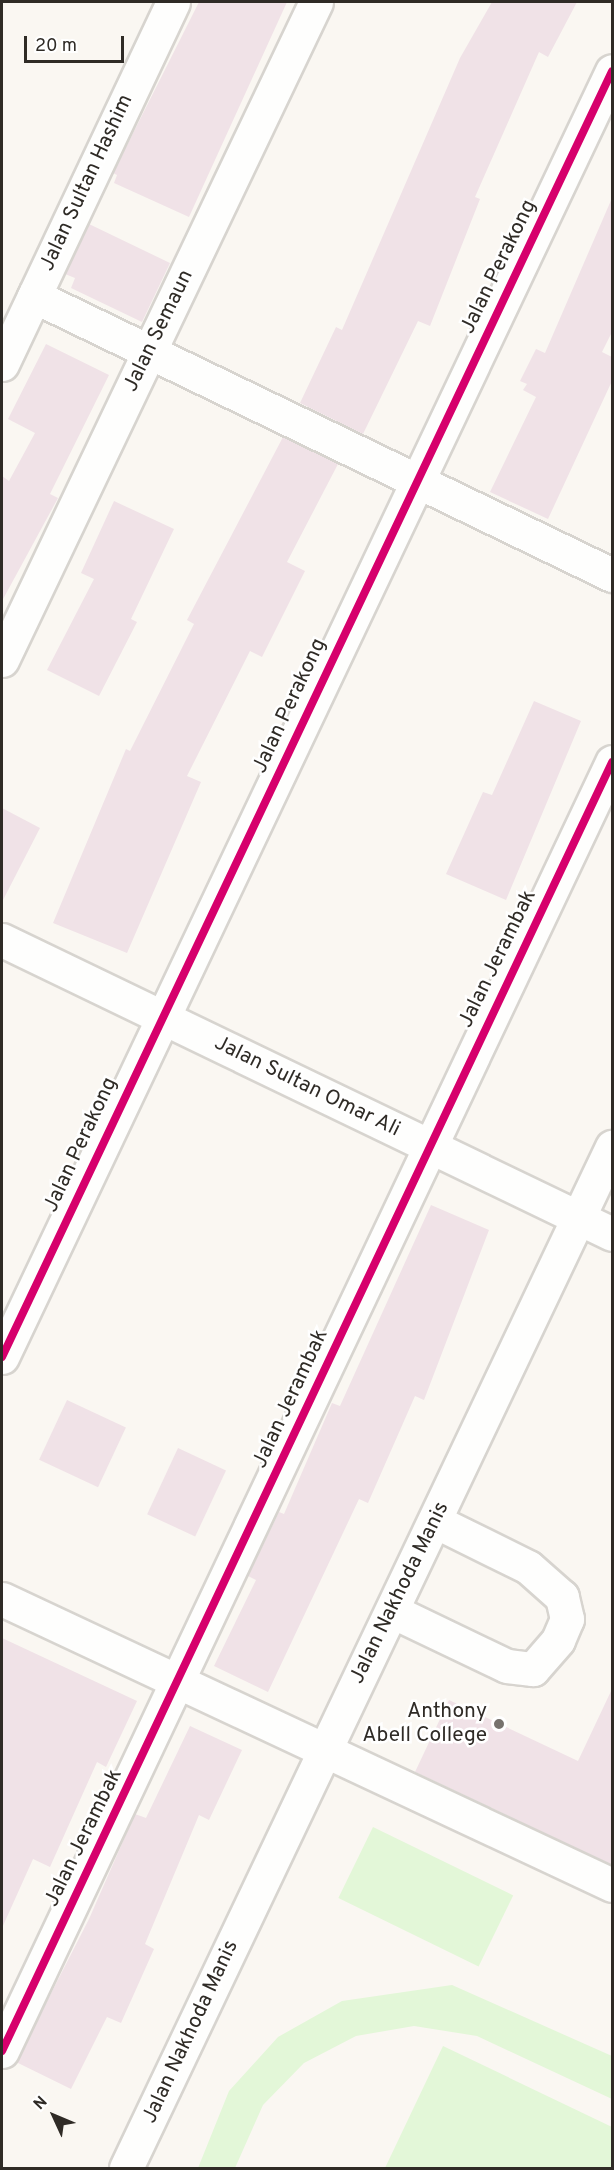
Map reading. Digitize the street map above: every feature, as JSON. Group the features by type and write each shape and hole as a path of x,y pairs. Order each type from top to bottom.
{"street":[{"name":"Jalan Sultan Hashim","path":"2,364 173,2"},
{"name":"Jalan Semaun","path":"2,660 316,2"},
{"name":"Jalan Perakong","path":"2,1357 612,71"},
{"path":"34,296 418,479 612,575"},
{"name":"Jalan Jerambak","path":"2,2051 612,762"},
{"name":"Jalan Sultan Omar Ali","path":"2,940 612,1234"},
{"name":"Jalan Nakhoda Manis","path":"126,2169 612,1147"},
{"path":"392,1611 507,1666 533,1668 546,1660 558,1640 567,1618 562,1597 528,1567 435,1521"},
{"path":"2,1599 612,1885"}],"green space":[{"path":"373,1827 513,1895 479,1966 338,1898"},
{"path":"452,1985 612,2056 612,2099 477,2036 414,2026 356,2036 304,2063 263,2105 235,2168 198,2168 229,2091 278,2037 342,2001"},
{"path":"443,2046 612,2127 612,2168 385,2168"}],"building":[{"path":"199,2 287,2 189,217 114,183 117,175 113,173"},
{"path":"492,2 577,2 548,57 539,52 475,197 480,199 430,326 418,321 363,434 300,403 336,327 342,330 460,58"},
{"path":"612,198 612,332 602,352 612,357 612,381 548,519 490,492 536,397 523,390 527,384 520,381 536,349 545,353"},
{"path":"89,224 170,263 142,322 71,288 75,278 65,274"},
{"path":"46,344 109,375 50,494 58,498 2,601 2,476 9,481 35,433 8,419"},
{"path":"283,437 338,464 287,562 305,571 262,657 250,651 187,776 201,782 127,953 53,923 126,749 130,751 194,624 187,620"},
{"path":"114,501 174,529 131,619 137,622 99,696 47,670 94,579 81,573"},
{"path":"534,701 581,721 506,900 446,874 483,792 492,795"},
{"path":"2,808 40,828 2,902"},
{"path":"431,1205 489,1230 424,1400 415,1396 368,1503 359,1499 268,1692 214,1666 256,1580 248,1576 279,1512 284,1514 332,1403 340,1406"},
{"path":"67,1400 126,1427 98,1487 39,1460"},
{"path":"178,1448 226,1470 195,1537 147,1514"},
{"path":"2,1638 137,1701 106,1767 97,1762 50,1867 33,1859 2,1928"},
{"path":"612,1689 612,1865 415,1772 449,1700 578,1761"},
{"path":"190,1726 242,1750 209,1820 199,1815 145,1944 154,1949 121,2023 107,2017 71,2089 16,2062 89,1919 135,1814 146,1818"}],"cycle path":[{"path":"2,1357 612,71"},
{"path":"2,2051 612,762"}],"place":[{"name":"Anthony Abell College","path":"499,1724"}]}
